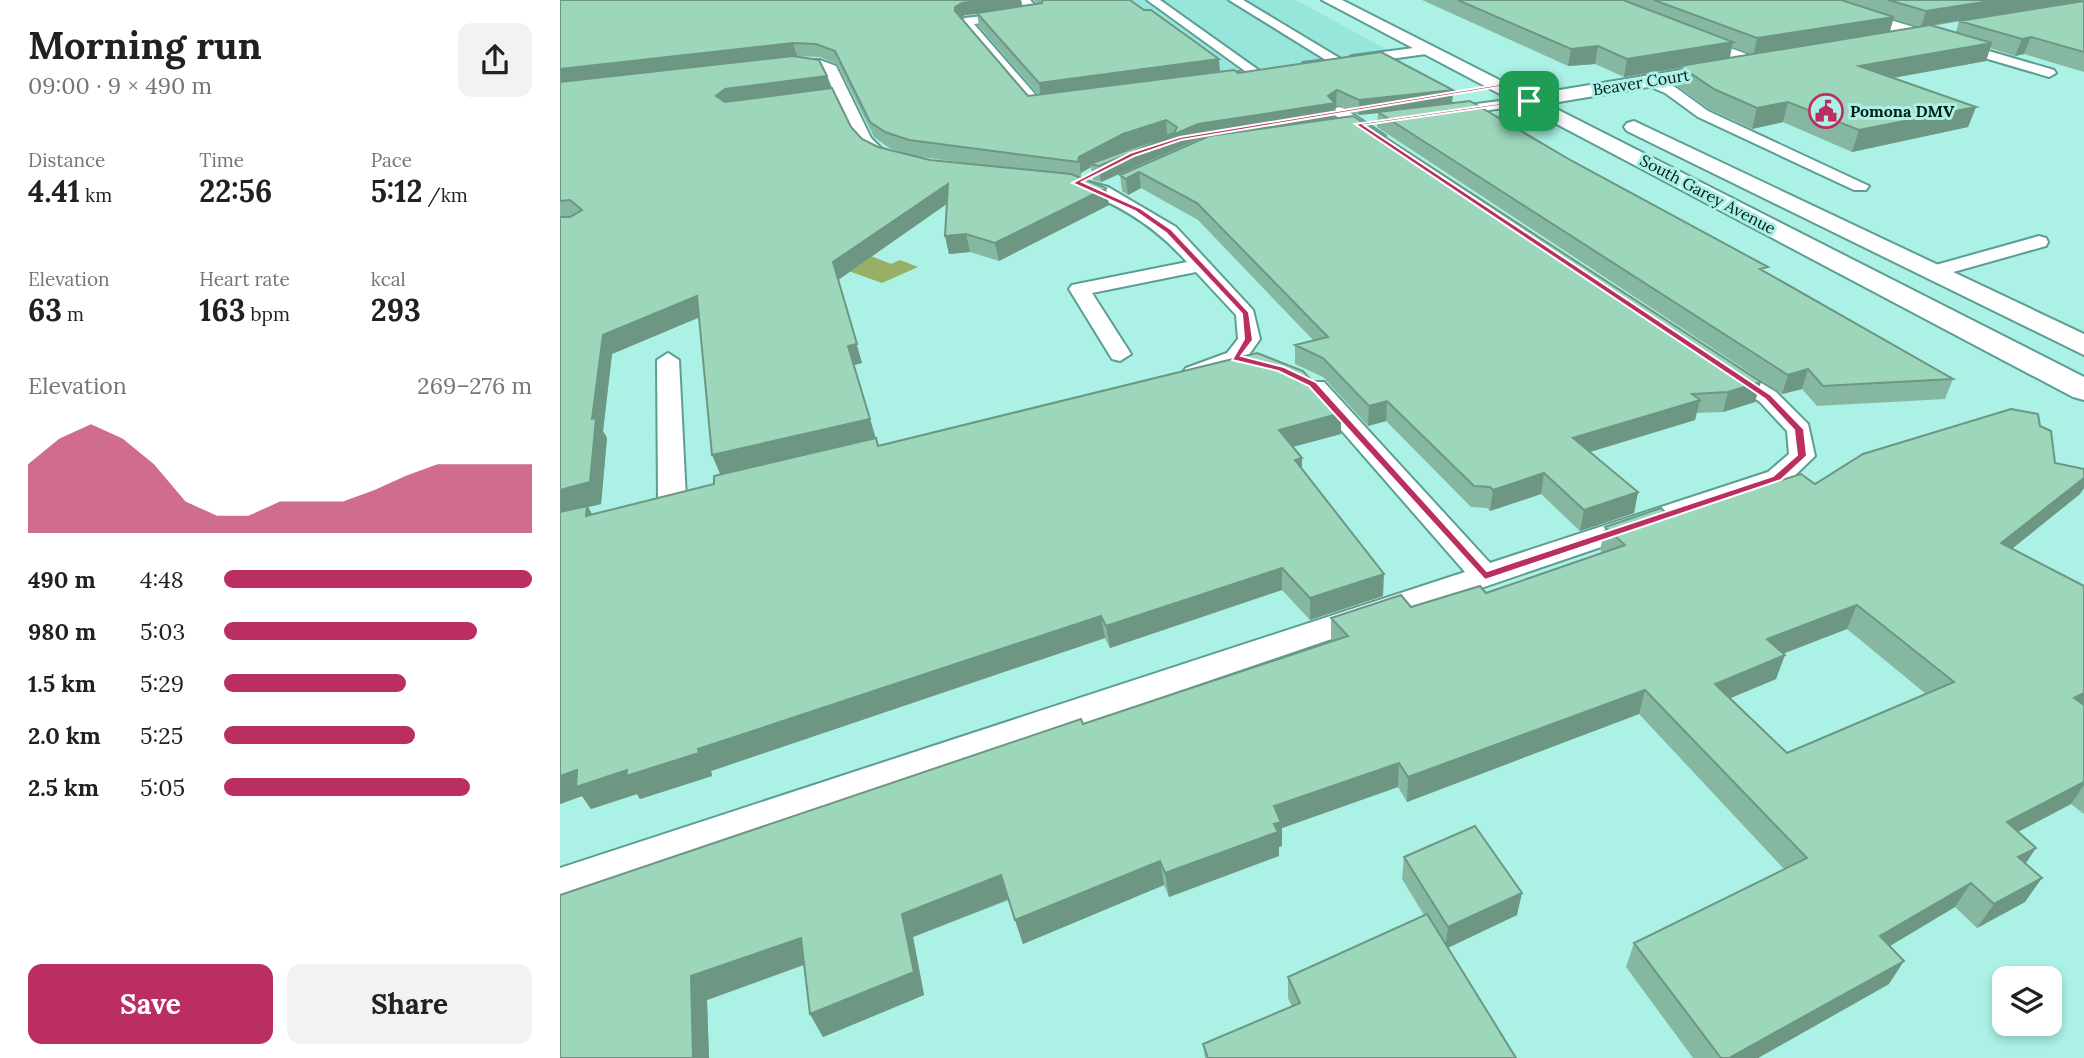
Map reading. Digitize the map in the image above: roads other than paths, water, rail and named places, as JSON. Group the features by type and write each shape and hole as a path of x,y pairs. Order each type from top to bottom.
{"main road":[{"name":"South Garey Avenue","path":"1330,0 1499,85 1536,92 2084,390"},
{"path":"1806,0 1925,36"},
{"path":"1886,42 1965,29"},
{"name":"Beaver Court","path":"1536,92 1567,94 1764,62"},
{"path":"1567,94 1594,107"},
{"name":"South Garey Avenue","path":"1619,120 2084,345"}],"lane":[{"path":"1024,0 1037,13 965,22 1036,104 1077,99"},
{"path":"1153,0 1264,73 1216,79"},
{"path":"1235,0 1339,62"},
{"path":"1682,34 1764,62"},
{"path":"1925,36 2049,73"},
{"path":"1298,68 1429,50"},
{"path":"764,66 820,64 831,69 837,96 864,140 875,151 917,165"},
{"path":"1649,81 1670,90 1703,114 1860,186"},
{"path":"1462,91 1499,85"},
{"path":"1425,115 1536,92"},
{"path":"1350,117 1404,154"},
{"path":"1049,180 1076,183 1125,180"},
{"path":"1100,181 1169,231 1246,314 1249,340 1247,360 1169,379"},
{"path":"1932,272 2039,242"},
{"path":"1120,354 1079,289 1200,265"},
{"path":"560,885 1777,478 1802,456 1799,429 1768,397 1700,352"},
{"path":"668,360 672,499"},
{"path":"1292,374 1313,384 1485,576"},
{"path":"647,505 699,492"}],"place":[{"name":"Pomona DMV","path":"1826,111"}]}
